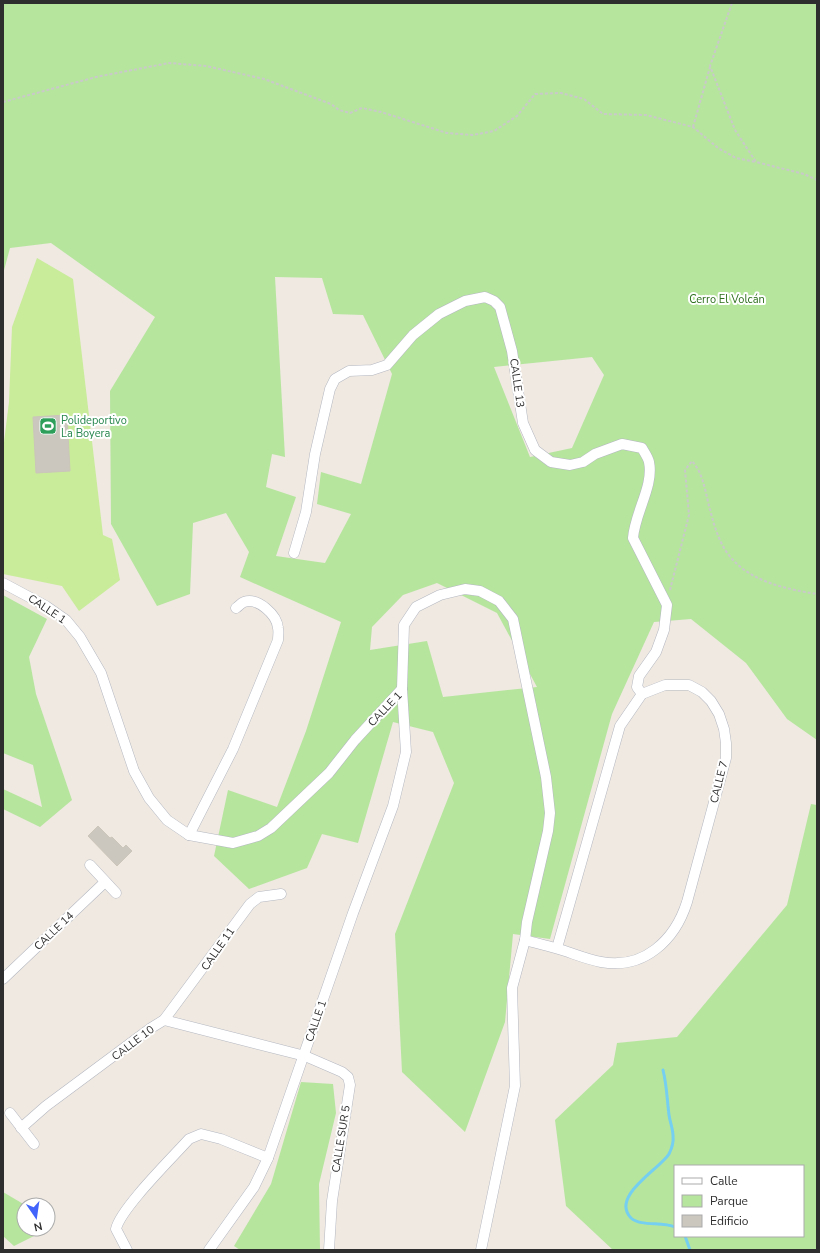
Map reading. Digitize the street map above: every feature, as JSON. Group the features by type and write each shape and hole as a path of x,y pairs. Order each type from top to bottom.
{"street":[{"name":"CALLE 13","path":"294,552 306,512 311,477 330,390 335,378 348,371 372,370 386,366 414,335 439,314 465,301 485,297 494,300 500,307 512,351 523,423 535,450 551,462 570,465 582,462 595,454 622,444 642,448 649,461 649,483 634,527 633,538 667,606"},
{"name":"CALLE 1","path":"3,583 46,606 66,620 80,637 101,673 138,778 149,798 167,820 188,835 233,843 258,836 271,828 329,773 355,740 402,689"},
{"path":"402,689 404,625 416,607 440,595 464,589 480,591 499,602 513,619 546,777 550,813 548,831 527,922 525,940 512,988 515,1086 481,1250"},
{"path":"188,835 233,749 278,640 278,627 274,617 266,609 256,602 244,602 236,608"},
{"path":"557,948 620,726 642,694 637,687 639,676 656,652 664,630 667,606"},
{"name":"CALLE 7","path":"525,940 602,962 617,963 646,957 667,940 682,917 726,758 724,729 719,714 711,701 702,692 689,685 665,685 642,694"},
{"name":"CALLE 1","path":"209,1250 254,1187 268,1158 305,1056 353,913 393,806 406,752 402,689"},
{"path":"90,865 116,893"},
{"name":"CALLE 14","path":"3,979 105,882"},
{"name":"CALLE 11","path":"164,1020 214,955 250,904 259,897 281,894"},
{"name":"CALLE 10","path":"21,1128 46,1106 164,1020 305,1056"},
{"name":"CALLE SUR 5","path":"305,1056 342,1072 348,1077 350,1085 332,1201 329,1250"},
{"path":"10,1113 34,1144"},
{"path":"127,1250 116,1229 117,1223 135,1199 189,1139 201,1134 268,1158"}],"path":[{"path":"693,127 710,66 732,3"},
{"path":"3,102 96,77 169,63 206,66 264,79 331,104 339,110 350,113 362,108 381,112 447,134 473,135 494,131 516,116 535,94 561,93 584,99 602,114 646,115 693,127 718,148 736,158 804,174 817,180"},
{"path":"710,66 735,130 756,162"},
{"path":"667,606 688,515 685,470 692,461 700,469 714,525 727,554 753,577 797,591 817,594"}],"green space":[{"name":"Cerro El Volcán","path":"3,3 817,3 817,740 787,719 746,663 691,619 654,622 612,714 550,939 513,934 505,1022 465,1132 402,1072 395,934 454,783 433,732 393,722 358,843 322,834 307,868 249,889 214,856 228,790 277,807 306,731 341,622 240,577 249,552 226,513 193,523 190,594 157,606 111,524 110,391 155,317 51,243 10,248 3,274","holes":["275,277 322,278 333,314 363,315 392,374 361,484 321,472 317,504 351,514 325,563 276,556 296,497 266,487 272,454 285,457","592,357 604,375 572,448 530,457 494,367","437,583 497,613 537,687 443,697 427,641 370,650 372,627 403,595"]},
{"name":"Polideportivo La Boyera","path":"37,258 73,279 103,535 112,539 120,580 79,611 62,586 3,574 3,450 9,402 12,327"},
{"path":"3,595 47,619 29,657 36,694 72,800 40,827 3,809 3,789 42,807 33,765 3,753"},
{"path":"811,804 817,805 817,1250 613,1250 566,1206 555,1120 613,1065 617,1043 677,1037 787,905"},
{"path":"301,1082 333,1084 336,1113 319,1184 320,1250 240,1250 234,1246 271,1184"},
{"path":"3,1192 16,1200 16,1237 32,1237 14,1246 3,1236"}],"building":[{"path":"67,415 70,471 36,473 33,417"},
{"path":"98,826 123,848 126,845 132,851 117,866 88,836"}],"waterway":[{"path":"663,1070 673,1133 672,1145 669,1154 664,1160 631,1192 627,1201 626,1210 635,1221 674,1227"},
{"path":"685,1237 690,1250"}],"place":[{"name":"Polideportivo La Boyera","path":"48,426"}]}
